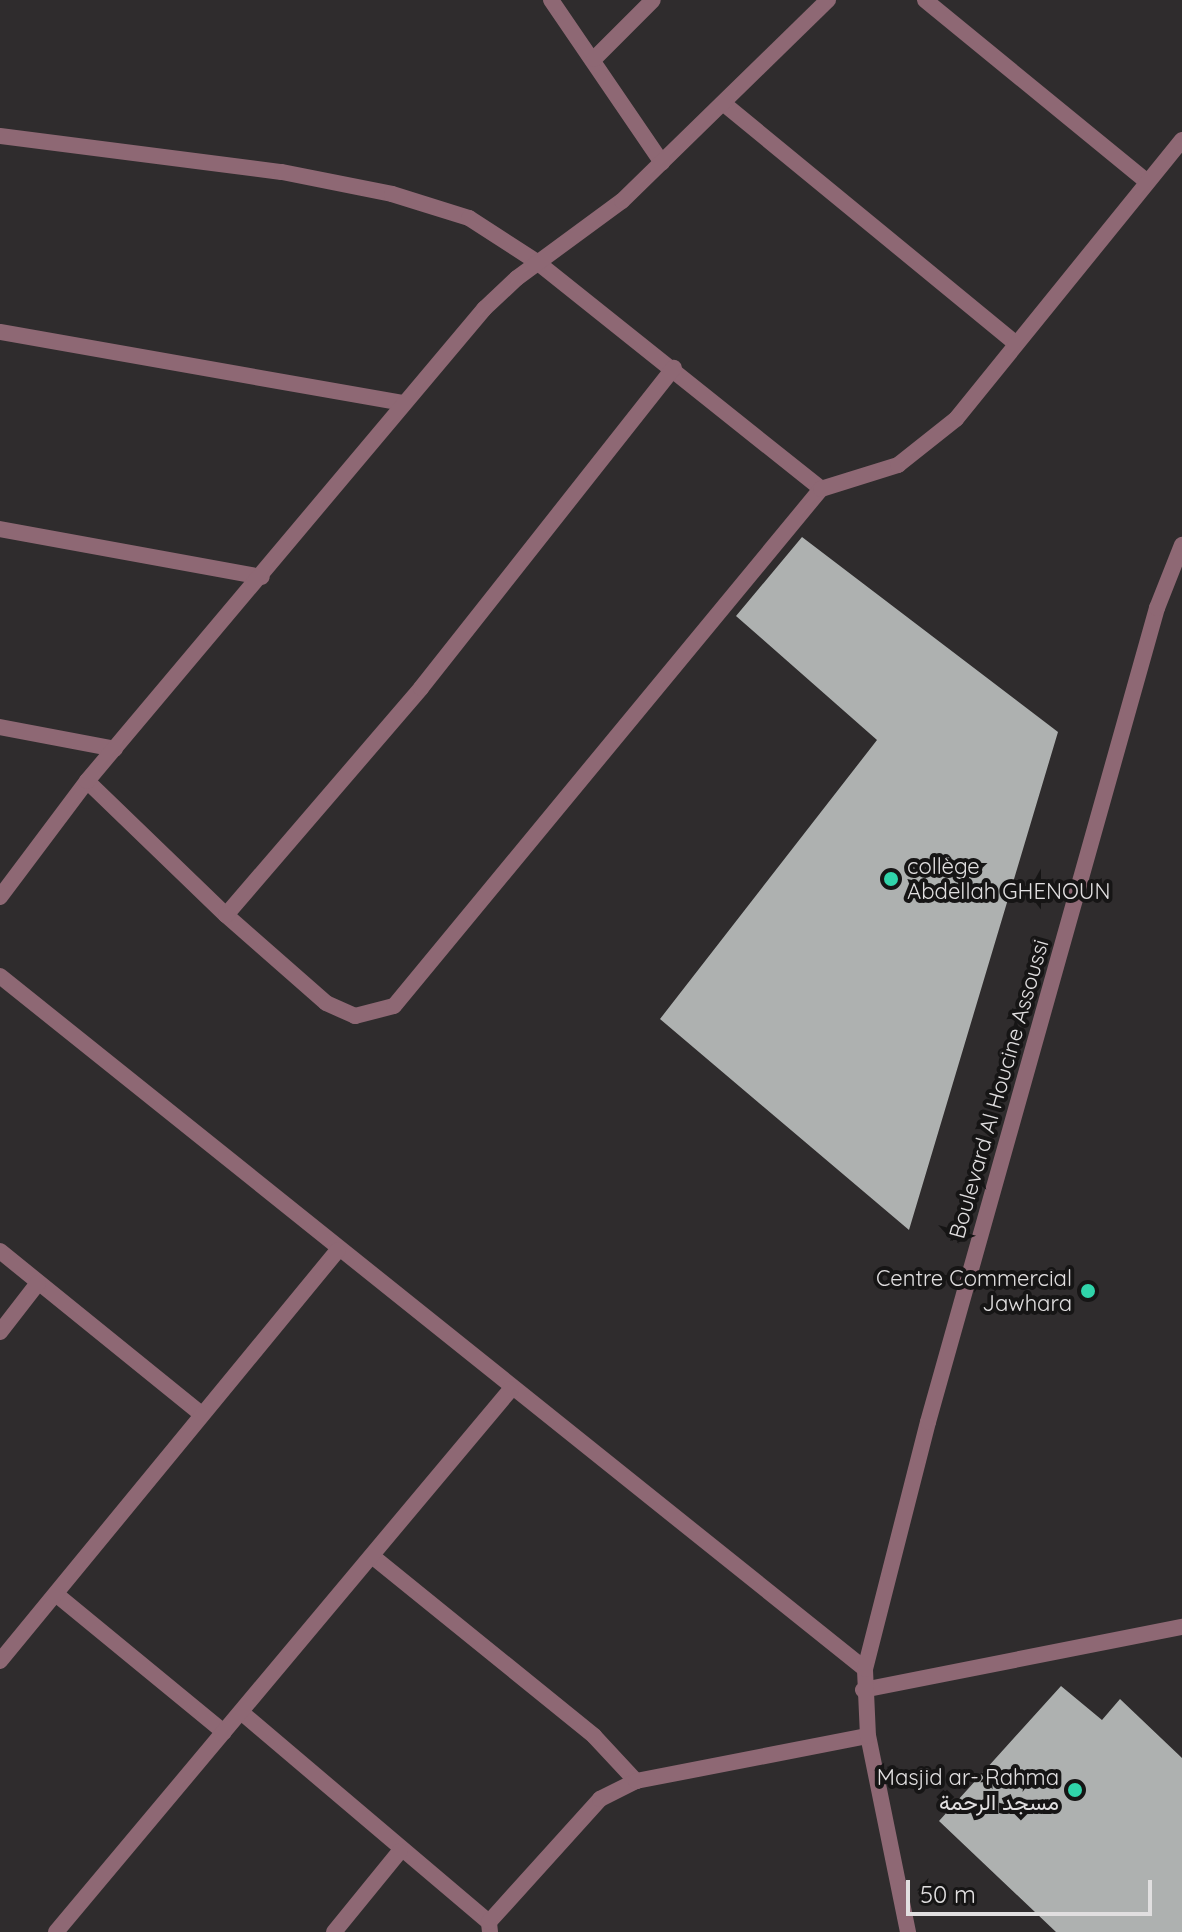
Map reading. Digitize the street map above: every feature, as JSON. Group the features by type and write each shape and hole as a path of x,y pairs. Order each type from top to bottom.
{"street":[{"path":"551,0 662,163"},
{"path":"594,59 653,0"},
{"path":"0,897 87,781 262,577 484,309 537,262 598,222 828,0"},
{"path":"925,0 1147,182"},
{"path":"723,103 1016,344"},
{"path":"0,136 282,172 392,194 469,218 537,262 674,368 821,489"},
{"path":"87,781 226,915 343,1014 383,1012 404,999 821,489 898,465 925,448 1016,344 1182,140"},
{"path":"0,332 404,403"},
{"path":"226,915 421,688 674,368"},
{"path":"0,529 262,577"},
{"name":"Boulevard Al Houcine Assoussi","path":"908,1932 868,1736 863,1690 865,1669 928,1422 1144,654 1182,545"},
{"path":"0,727 115,749"},
{"path":"0,976 511,1389 865,1669"},
{"path":"0,1661 338,1250"},
{"path":"0,1251 201,1414"},
{"path":"0,1332 38,1283"},
{"path":"56,1932 511,1389"},
{"path":"372,1556 594,1736 636,1781"},
{"path":"57,1595 224,1732"},
{"path":"863,1690 1182,1627"},
{"path":"241,1712 490,1927 568,1828 600,1799 636,1781 868,1736"},
{"path":"334,1932 400,1851"}],"building":[{"name":"collège Abdellah GHENOUN","path":"802,537 1058,732 909,1230 660,1019 877,740 736,616"},
{"name":"Masjid ar- Rahma مسجد الرحمة","path":"1061,1686 1102,1720 1120,1699 1182,1758 1182,1932 1056,1932 939,1821"}],"place":[{"name":"collège Abdellah GHENOUN","path":"891,879"},
{"name":"Centre Commercial Jawhara","path":"1088,1291"},
{"name":"Masjid ar- Rahma مسجد الرحمة","path":"1075,1790"}]}
